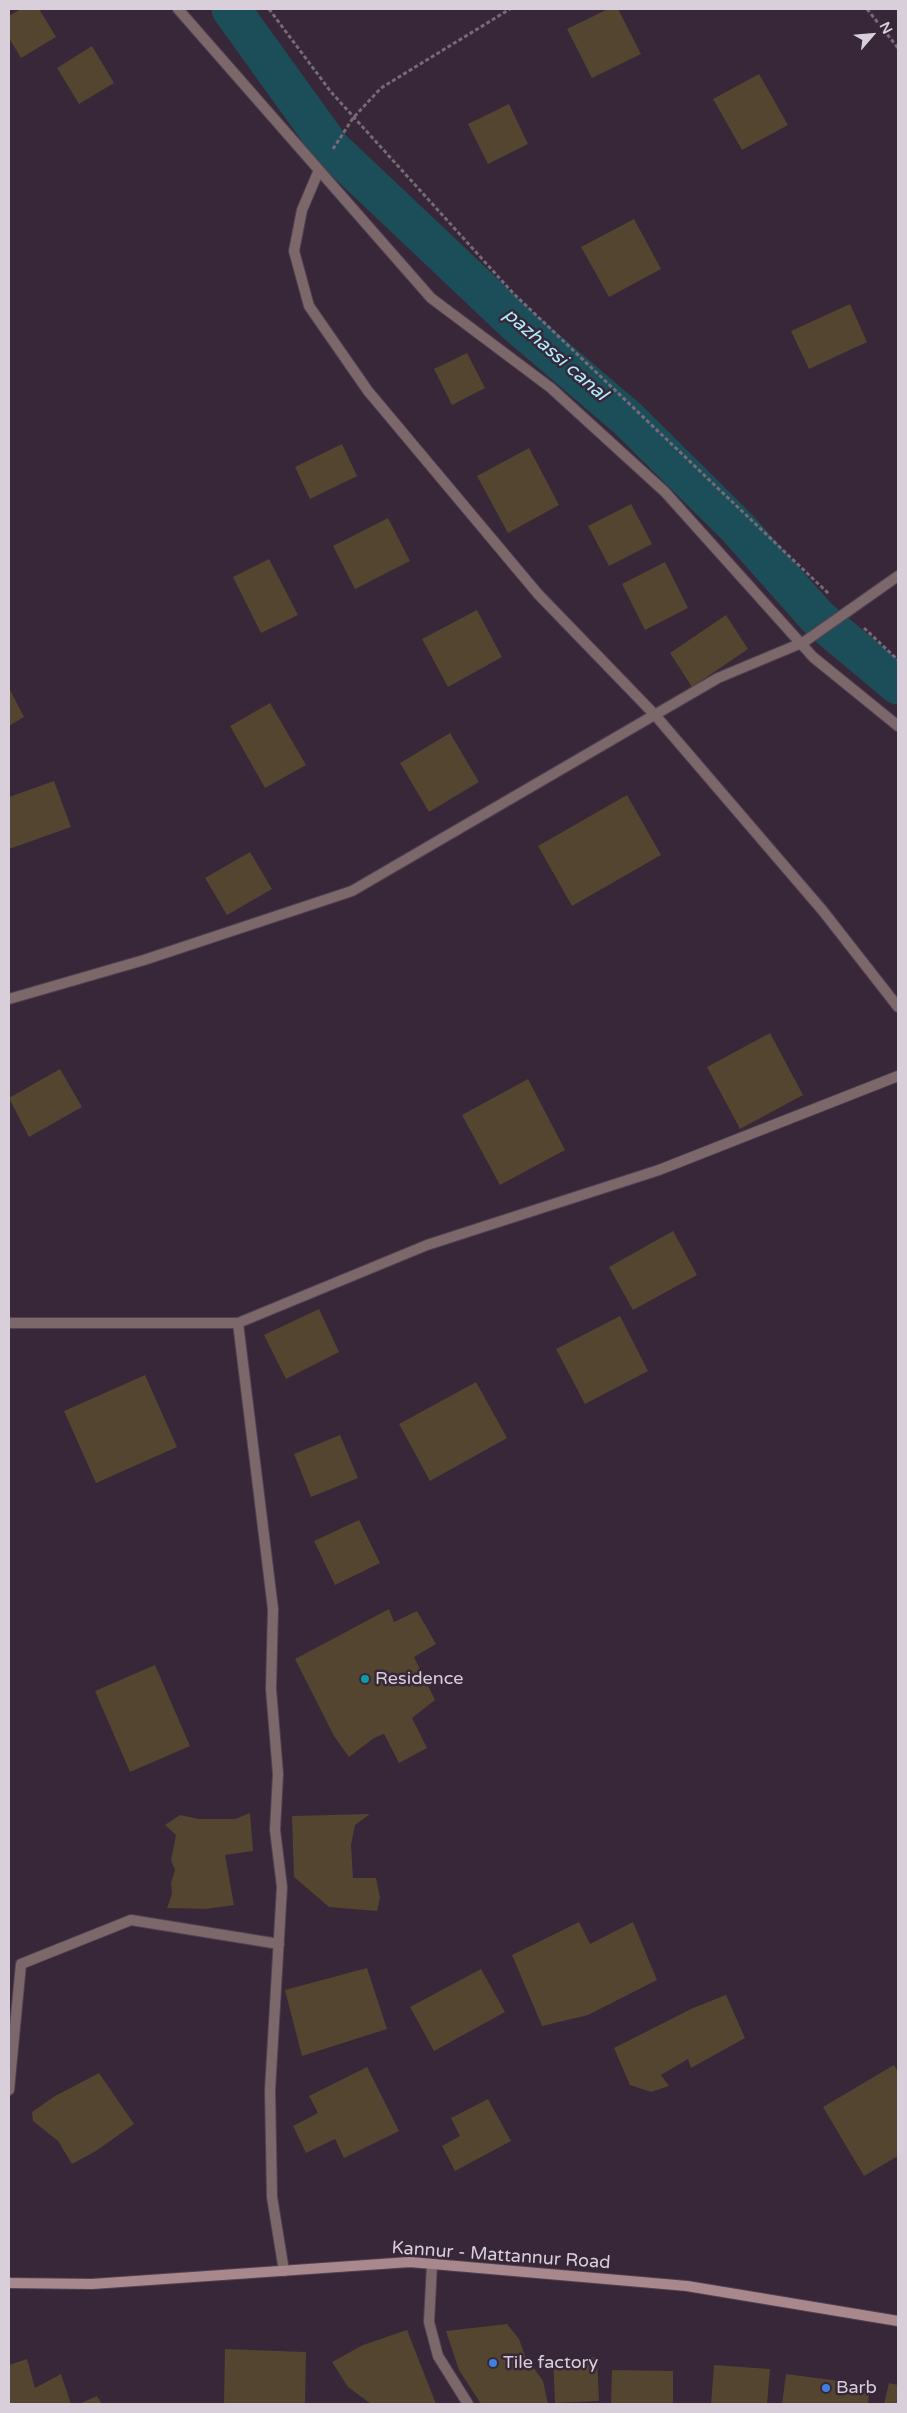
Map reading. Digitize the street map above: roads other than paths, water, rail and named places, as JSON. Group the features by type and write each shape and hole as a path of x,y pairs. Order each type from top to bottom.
{"main road":[{"name":"Kannur - Mattannur Road","path":"9,2283 92,2284 410,2262 686,2286 898,2321"}],"street":[{"path":"178,9 431,298 551,388 665,492 813,656 898,726"},
{"path":"319,170 302,210 294,251 308,306 368,391 538,594 654,715 823,911 898,1006"},
{"path":"9,999 144,960 352,891 718,678 803,643 898,576"},
{"path":"9,1323 238,1323 427,1245 659,1170 898,1076"},
{"path":"238,1323 273,1609 271,1689 278,1774 275,1830 282,1886 270,2109 272,2197 284,2271"},
{"path":"9,2090 22,1964 131,1920 279,1944"},
{"path":"432,2264 430,2322 438,2356 468,2404"}],"waterway":[{"name":"pazhassi canal","path":"231,9 331,148 518,325 628,419 738,528 818,618 898,685"}],"place":[{"name":"Residence","path":"365,1679"},
{"name":"Tile factory","path":"493,2363"},
{"name":"Barb","path":"826,2388"}]}
